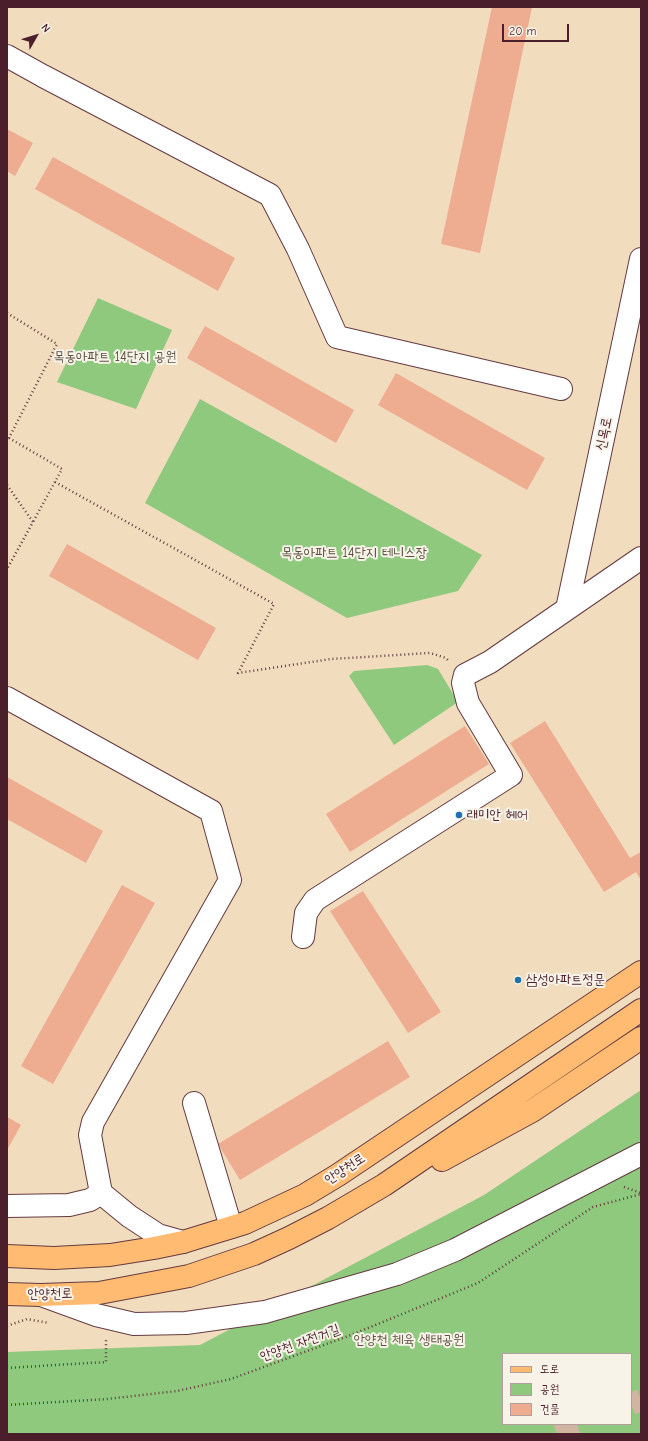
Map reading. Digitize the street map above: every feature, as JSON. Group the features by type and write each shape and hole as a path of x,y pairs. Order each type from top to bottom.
{"main road":[{"name":"안양천로","path":"7,1256 54,1258 110,1255 183,1242 245,1223 305,1195 338,1175 641,972"},
{"name":"안양천로","path":"7,1294 41,1295 99,1293 188,1276 254,1254 290,1238 328,1218 384,1185 641,1010"},
{"path":"384,1185 446,1159 532,1111 641,1038"}],"street":[{"path":"7,56 270,194 298,249 337,337 560,389"},
{"name":"신목로","path":"567,609 641,258"},
{"path":"303,937 306,913 316,900 511,775 468,703 463,683 465,676 490,662 641,558"},
{"path":"7,698 211,811 230,880 93,1122 90,1135 101,1193 129,1216 158,1235 183,1242"},
{"path":"194,1103 231,1227"},
{"path":"41,1295 96,1315 134,1324 186,1323 265,1312 404,1271 455,1250 641,1154"},
{"path":"7,1206 69,1205 90,1200 101,1193"}],"path":[{"path":"7,313 57,344 8,439 62,469 7,569"},
{"path":"55,482 274,604 238,673 330,659 430,653 446,658 465,676"},
{"path":"7,485 33,522"},
{"name":"안양천 자전거길","path":"7,1405 107,1399 177,1391 231,1379 351,1335 478,1283 593,1207 641,1194"},
{"path":"7,1368 106,1362 106,1335"}],"green space":[{"name":"목동아파트 14단지 공원","path":"98,298 172,330 136,409 57,382"},
{"name":"목동아파트 14단지 테니스장","path":"200,399 482,555 458,591 347,618 145,503"},
{"path":"427,665 438,669 458,702 394,745 349,676 354,671"},
{"name":"안양천 체육 생태공원","path":"641,1090 641,1434 7,1434 7,1352 200,1345 484,1195"}],"building":[{"path":"492,7 532,7 480,253 441,244"},
{"path":"7,129 33,143 15,176 7,171"},
{"path":"53,157 235,258 218,291 35,189"},
{"path":"205,326 354,410 336,443 187,358"},
{"path":"396,373 545,458 527,490 378,405"},
{"path":"67,544 216,628 198,660 49,576"},
{"path":"545,721 630,858 641,852 641,880 636,872 604,892 510,743"},
{"path":"465,726 489,764 350,852 326,814"},
{"path":"7,777 103,831 86,863 7,819"},
{"path":"122,885 155,903 53,1084 21,1066"},
{"path":"363,891 441,1012 408,1033 330,911"},
{"path":"388,1041 410,1077 240,1180 218,1144"},
{"path":"7,1117 21,1125 7,1150"}],"tunnel":[{"path":"632,1404 641,1400"},
{"path":"557,1434 580,1425"}],"place":[{"name":"래미안 헤어","path":"459,815"},
{"name":"삼성아파트정문","path":"518,980"}]}
